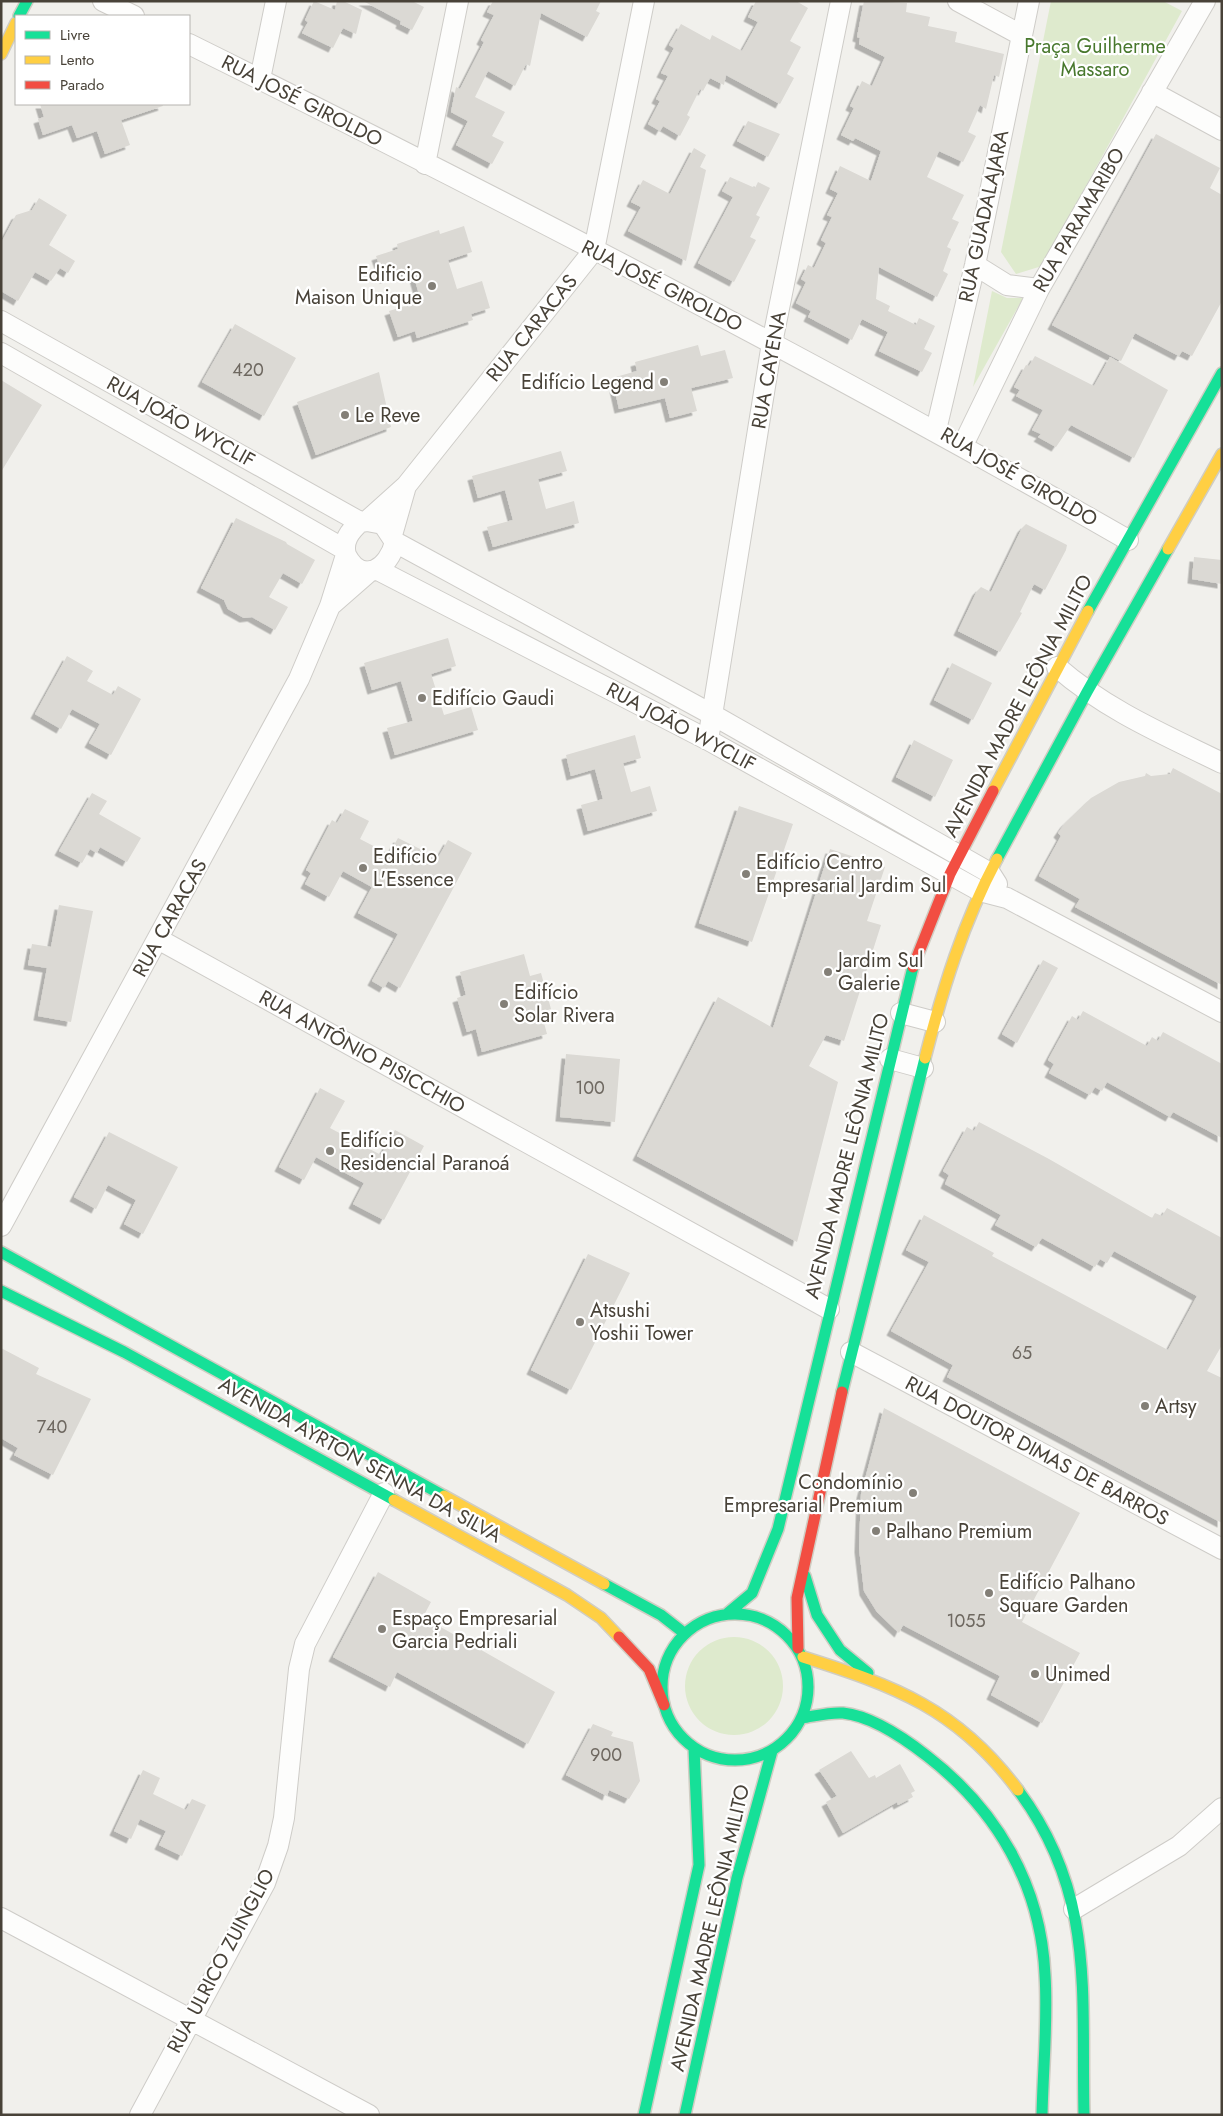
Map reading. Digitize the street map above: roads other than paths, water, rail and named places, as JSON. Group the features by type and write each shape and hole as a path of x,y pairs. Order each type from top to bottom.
{"main road":[{"path":"20,15 27,1"},
{"path":"1,54 15,25"},
{"name":"AVENIDA MADRE LEÔNIA MILITO","path":"728,1613 752,1593 778,1529 829,1309 912,969 950,874 1057,667 1222,373"},
{"path":"1084,2115 1081,1967 1078,1922 1064,1870 1052,1842 1029,1804 999,1767 968,1736 938,1712 879,1682 800,1652 785,1632 768,1620 748,1614 728,1613 704,1620 684,1633 672,1648 664,1666 662,1685 664,1705 670,1722 694,1748 712,1757 731,1760 751,1759 772,1751 789,1737 802,1718 808,1698 808,1677 800,1652 796,1598 804,1570 851,1352 944,984 980,891 1086,692 1222,454"},
{"name":"AVENIDA AYRTON SENNA DA SILVA","path":"1,1252 661,1615 684,1633"},
{"name":"AVENIDA AYRTON SENNA DA SILVA","path":"1,1291 124,1352 567,1595 601,1618 648,1669 664,1705"},
{"path":"804,1570 817,1615 840,1650 879,1682"},
{"path":"802,1718 844,1713 860,1717 901,1738 951,1774 984,1808 1003,1838 1030,1896 1040,1929 1046,1975 1042,2115"},
{"name":"AVENIDA MADRE LEÔNIA MILITO","path":"644,2115 699,1866 694,1748"},
{"name":"AVENIDA MADRE LEÔNIA MILITO","path":"685,2115 737,1878 772,1751"}],"street":[{"path":"103,1 132,15"},
{"path":"260,79 276,1"},
{"path":"425,164 458,1"},
{"name":"RUA CARACAS","path":"1,1226 299,679 330,606 347,538 406,486 594,250 644,1"},
{"name":"RUA CAYENA","path":"708,740 772,343 842,1"},
{"path":"958,1 1022,35"},
{"name":"RUA GUADALAJARA","path":"936,430 975,265 1029,1"},
{"name":"RUA PARAMARIBO","path":"963,445 1039,288 1205,1"},
{"name":"RUA JOSÉ GIROLDO","path":"190,44 594,250 772,343 936,430 1128,540"},
{"path":"1152,92 1222,130"},
{"path":"975,265 1007,285 1039,288"},
{"name":"RUA JOÃO WYCLIF","path":"1,321 363,522 383,524 394,539 713,715 990,873"},
{"name":"RUA JOÃO WYCLIF","path":"1,352 345,552 356,568 374,570 708,740 980,891 1007,898"},
{"name":"RUA CARACAS","path":"330,606 390,558 406,486"},
{"path":"1057,667 1086,692 1126,716 1222,763"},
{"path":"990,873 1007,898 1222,1012"},
{"name":"RUA ANTÔNIO PISICCHIO","path":"158,939 829,1309"},
{"path":"901,1013 935,1022"},
{"path":"890,1059 923,1068"},
{"name":"RUA DOUTOR DIMAS DE BARROS","path":"851,1352 1222,1549"},
{"name":"RUA ULRICO ZUINGLIO","path":"140,2115 265,1883 278,1846 284,1818 299,1670 305,1644 384,1493"},
{"path":"1074,1909 1179,1846 1222,1808"},
{"path":"1,1918 369,2115"}],"place":[{"name":"Edificio Maison Unique","path":"432,286"},
{"name":"Edifício Legend","path":"664,382"},
{"name":"Le Reve","path":"345,415"},
{"name":"Edifício Gaudi","path":"422,698"},
{"name":"Edifício L'Essence","path":"363,868"},
{"name":"Edifício Centro Empresarial Jardim Sul","path":"746,874"},
{"name":"Jardim Sul Galerie","path":"828,972"},
{"name":"Edifício Solar Rivera","path":"504,1004"},
{"name":"Edifício Residencial Paranoá","path":"330,1151"},
{"name":"Atsushi Yoshii Tower","path":"580,1322"},
{"name":"Artsy","path":"1145,1406"},
{"name":"Condomínio Empresarial Premium","path":"913,1493"},
{"name":"Palhano Premium","path":"876,1531"},
{"name":"Edifício Palhano Square Garden","path":"989,1593"},
{"name":"Espaço Empresarial Garcia Pedriali","path":"382,1629"},
{"name":"Unimed","path":"1035,1674"}],"park label":[{"name":"Praça Guilherme Massaro","path":"1095,58"}]}
